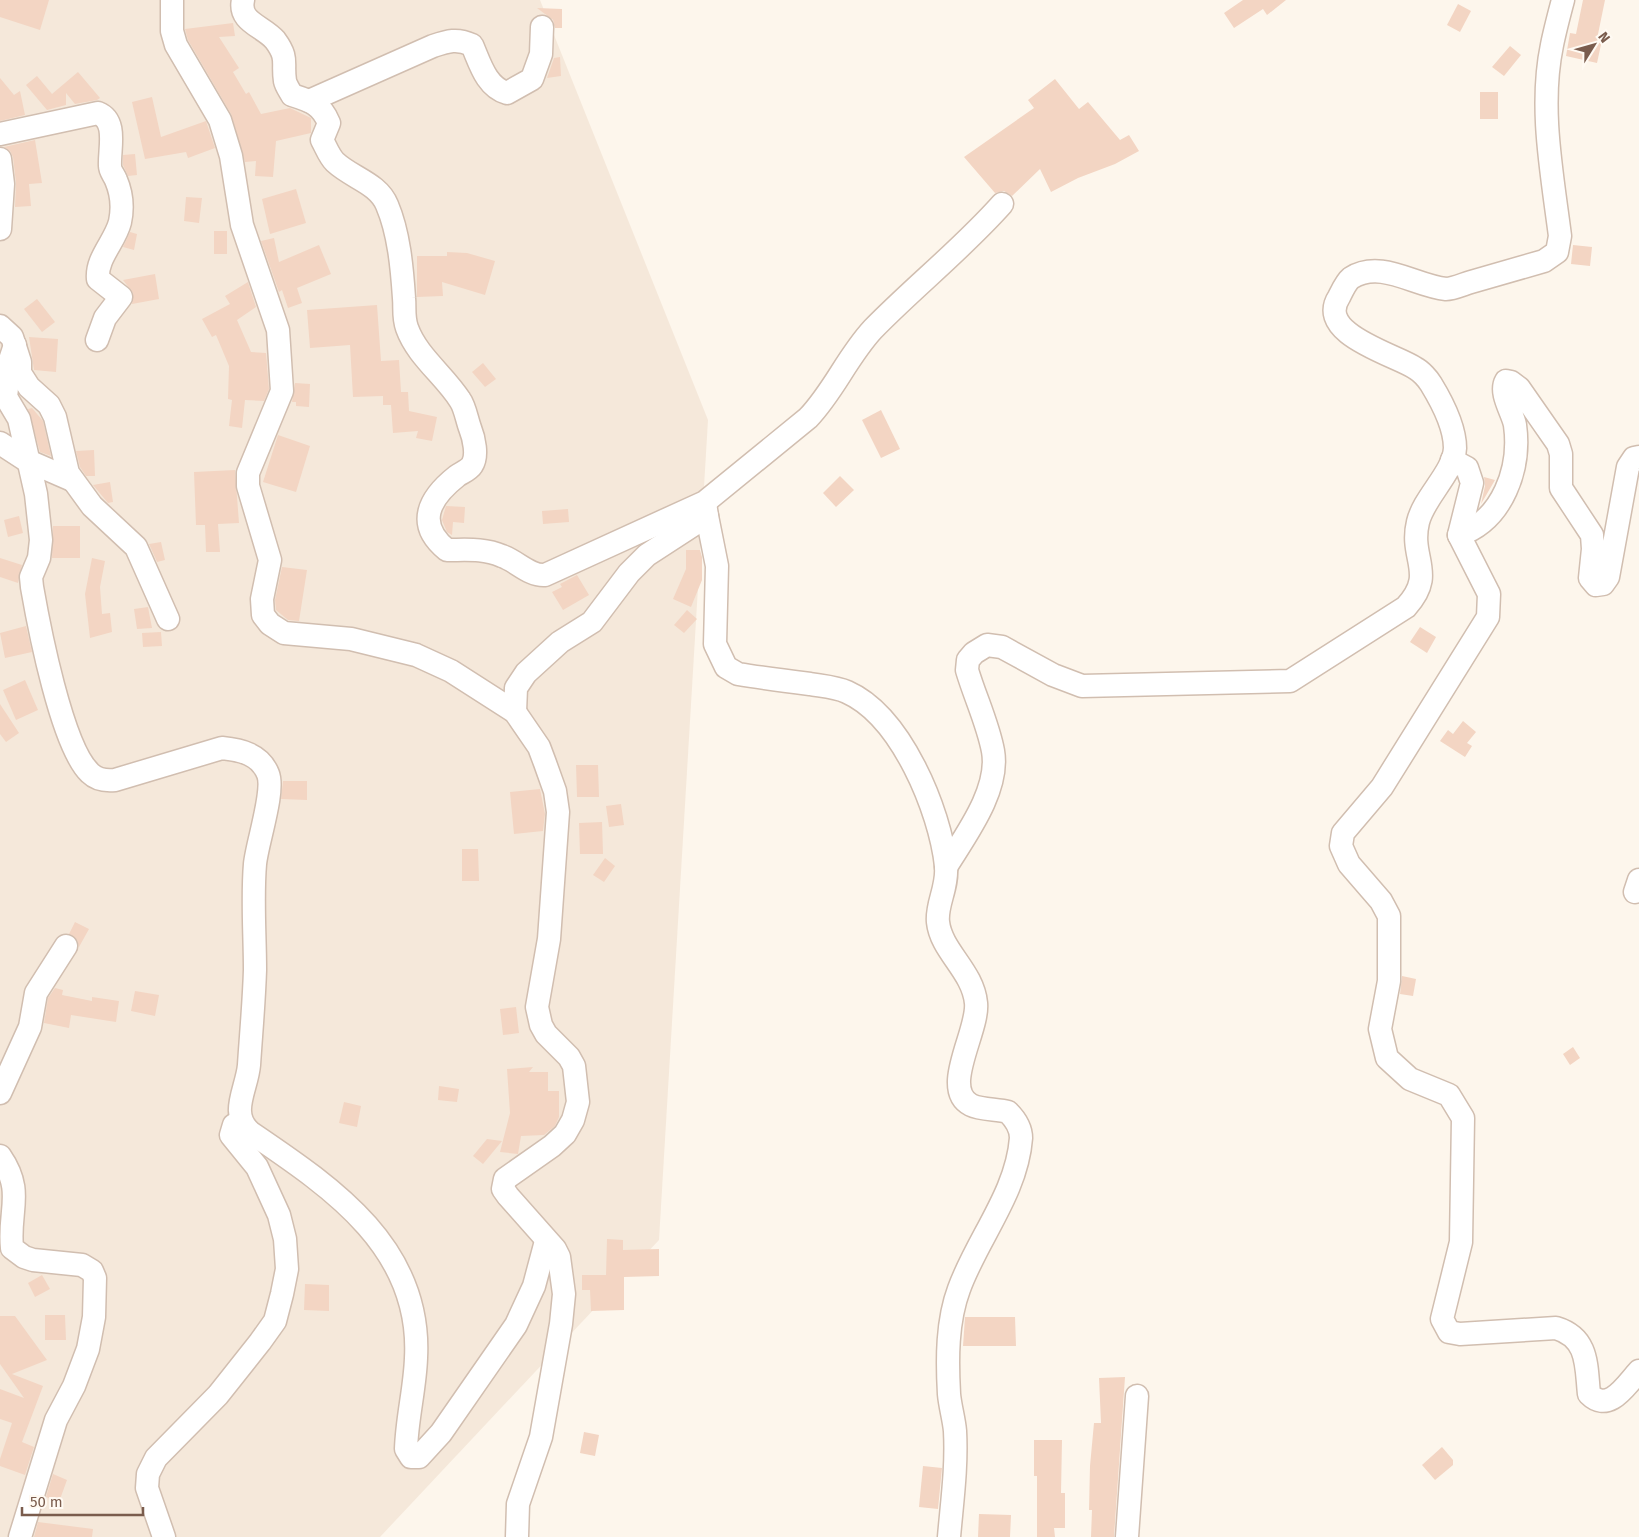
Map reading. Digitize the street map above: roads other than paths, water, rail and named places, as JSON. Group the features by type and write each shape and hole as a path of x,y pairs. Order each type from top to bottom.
{"street":[{"path":"172,0 172,31 176,45 220,120 231,156 242,225 278,330 282,391 248,473 248,486 270,560 262,598 263,615 270,624 284,633 351,639 416,655 451,671 515,712 539,747 555,791 558,812 549,939 538,996 538,1016 546,1034 569,1057 574,1066 578,1085 578,1102 573,1120 565,1134 552,1146 505,1179 503,1189 559,1257 564,1294 562,1324 542,1436 518,1504 517,1537"},
{"path":"243,0 243,14 247,20 271,36 282,51 286,61 285,83 292,95 316,103 324,112 328,123 322,140 335,162 378,192 387,204 396,235 403,290 404,318 407,329 420,353 441,373 462,402 474,447 471,467 456,477 440,493 430,508 427,519 433,536 439,544 447,550 484,550 519,563 537,575 545,575 706,509"},
{"path":"946,867 968,832 991,787 993,751 967,670 968,660 974,653 987,645 1002,647 1053,676 1082,686 1290,681 1406,607 1418,594 1423,576 1417,545 1418,522 1426,502 1452,460 1455,447 1449,417 1430,382 1416,368 1353,339 1340,323 1335,312 1336,300 1350,279 1371,270 1447,289 1544,260 1557,252 1560,236 1547,126 1551,45 1563,0"},
{"path":"309,101 450,40 461,40 472,45 490,83 498,90 507,93 532,79 541,54 542,27"},
{"path":"0,134 98,113 105,116 108,120 111,136 109,168 118,188 122,208 119,224 97,269 98,279 121,297 106,318 97,340"},
{"path":"0,158 0,229"},
{"path":"515,712 516,688 526,673 560,642 592,622 605,602 647,555 706,509 808,418 823,403 850,358 872,331 971,238 1002,204"},
{"path":"0,326 6,330 15,345 20,373 30,387 49,405 55,418 66,467 72,480 92,506 136,547 168,619"},
{"path":"15,345 10,360 6,397 19,419 26,460 36,494 41,540 39,558 31,577 37,617 64,723 83,766 99,780 115,780 222,748 236,749 255,757 262,762 269,776 267,803 255,864 255,971 248,1076 239,1107 240,1122 250,1132 334,1193 360,1216 384,1244 398,1269 409,1296 414,1325 416,1357 406,1449 411,1457 419,1457 441,1433 516,1324 534,1286 546,1240"},
{"path":"1459,535 1486,520 1500,502 1517,454 1515,423 1504,391 1506,382 1511,382 1519,388 1558,444 1561,454 1561,488 1592,535 1593,549 1590,578 1596,585 1603,584 1608,577 1628,468 1634,458 1639,457"},
{"path":"0,443 26,460 72,480"},
{"path":"1452,460 1467,468 1472,483 1459,535 1489,594 1488,617 1382,787 1343,833 1341,846 1348,864 1381,901 1389,916 1389,981 1380,1029 1387,1058 1410,1079 1449,1095 1463,1118 1462,1242 1442,1320 1449,1332 1460,1334 1556,1328 1569,1332 1585,1352 1589,1394 1595,1400 1604,1402 1614,1398 1639,1370"},
{"path":"706,509 717,566 715,644 726,667 738,674 845,691 874,710 898,739 916,769 932,812 946,867 946,884 938,914 938,923 941,934 971,982 976,1003 976,1018 958,1076 960,1093 972,1105 1008,1112 1017,1122 1021,1138 1003,1199 959,1287 950,1322 949,1395 955,1429 956,1462 949,1537"},
{"path":"0,1093 30,1027 36,993 66,946"},
{"path":"164,1537 147,1488 146,1481 151,1466 218,1394 275,1321 287,1269 286,1238 272,1198 257,1167 231,1136 234,1125 240,1122"},
{"path":"0,1156 7,1166 14,1187 12,1248 24,1257 33,1260 82,1265 92,1271 95,1278 94,1317 88,1349 74,1386 56,1420 20,1537"},
{"path":"1128,1537 1137,1396"}]}
